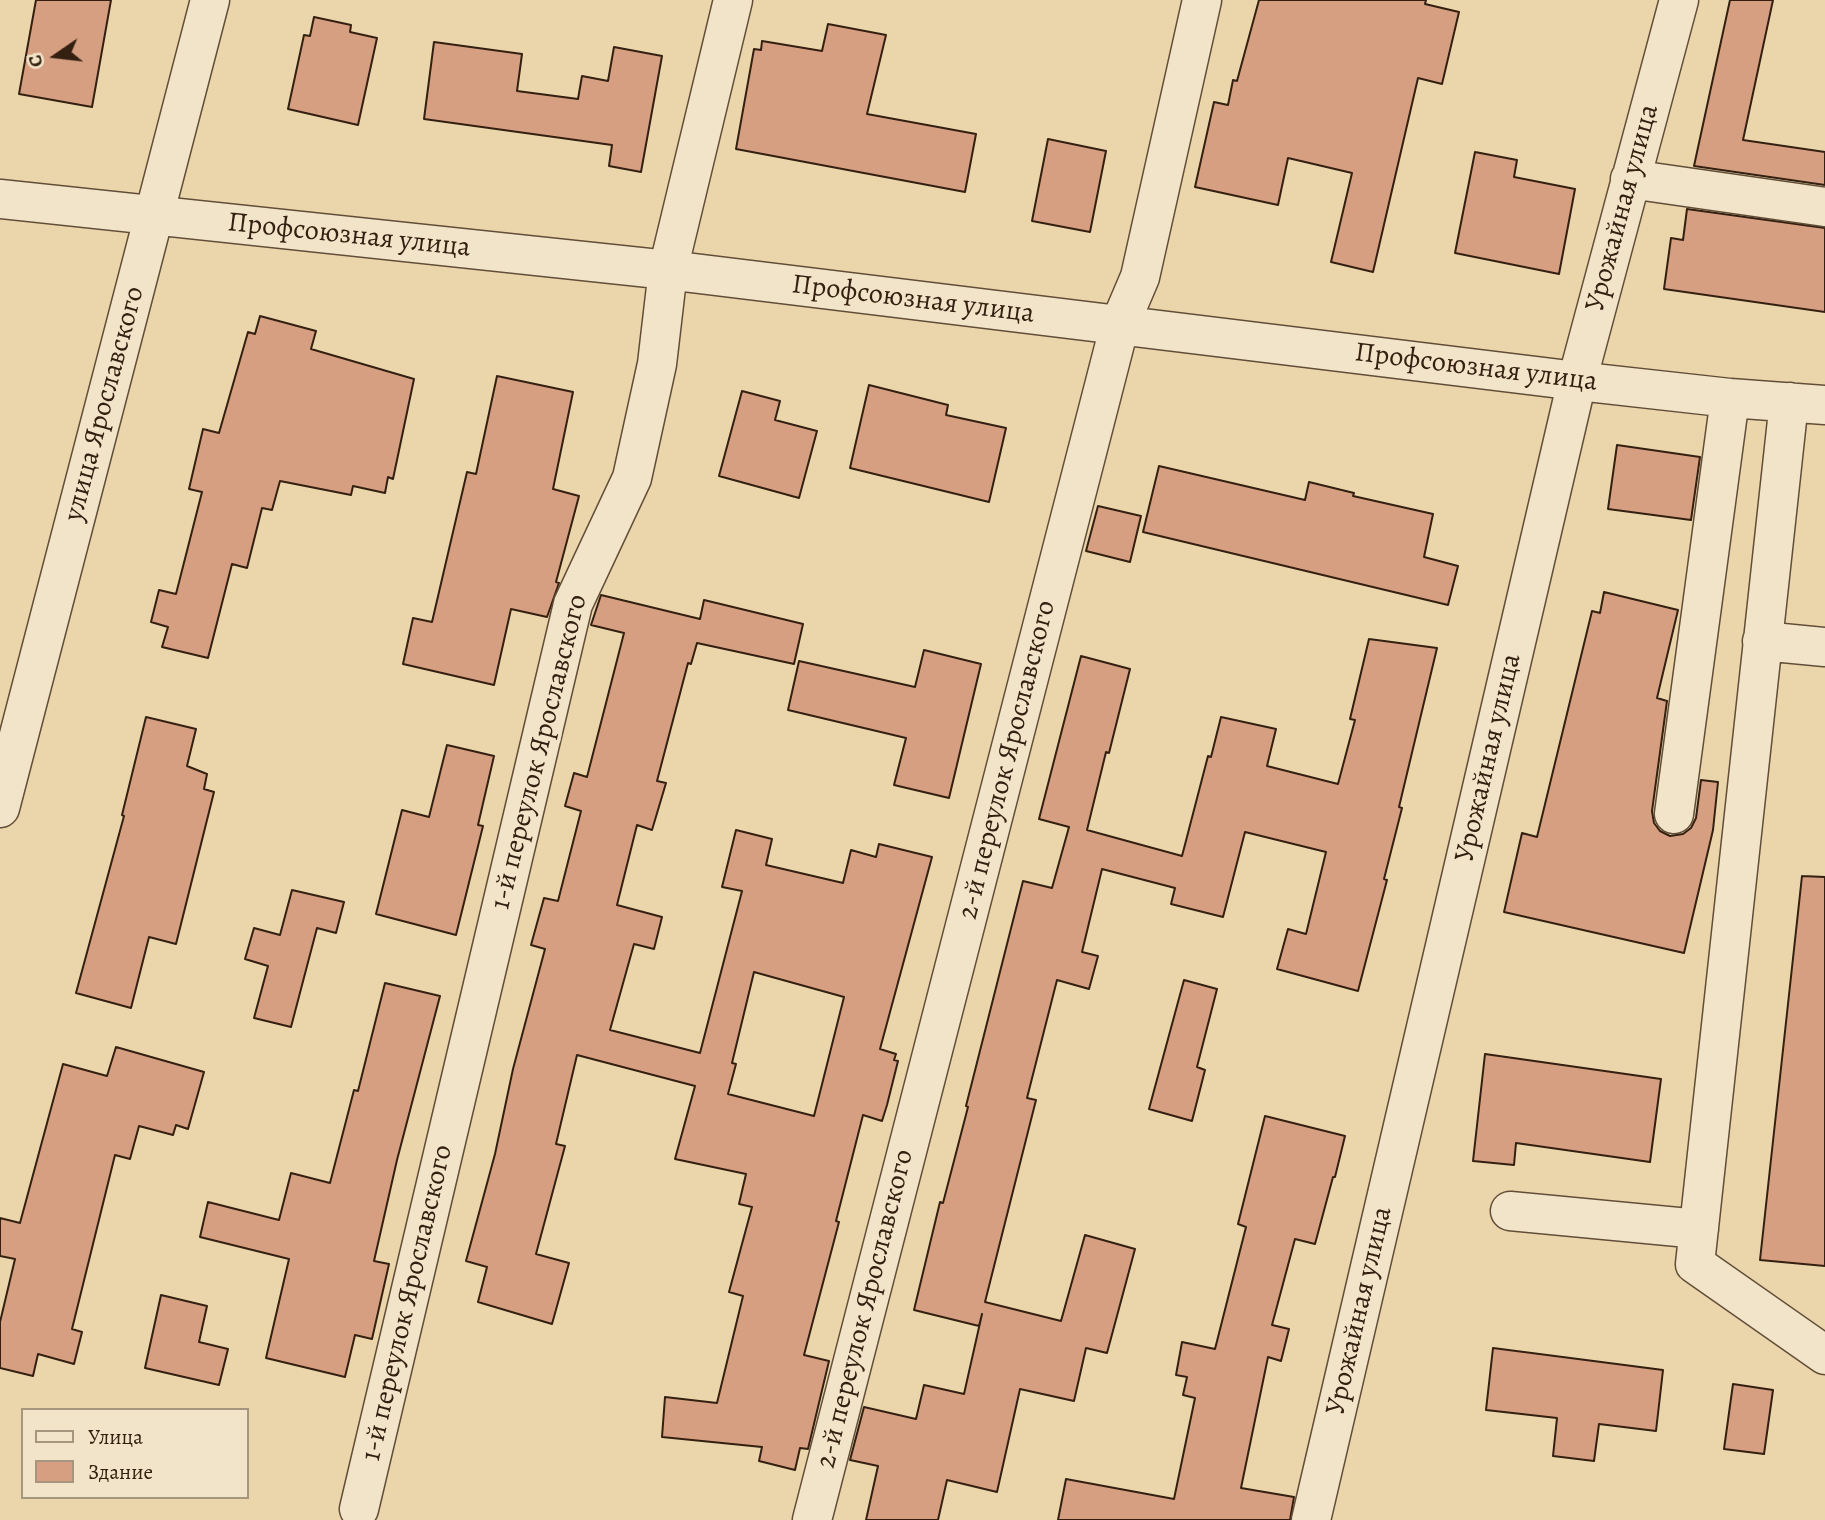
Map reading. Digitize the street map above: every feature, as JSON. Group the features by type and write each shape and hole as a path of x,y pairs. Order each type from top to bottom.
{"street":[{"name":"улица Ярославского","path":"0,808 209,0"},
{"name":"1-й переулок Ярославского","path":"359,1509 573,604 632,478 657,363 668,270 733,0"},
{"name":"2-й переулок Ярославского","path":"812,1520 1120,324 1140,277 1202,0"},
{"name":"Урожайная улица","path":"1311,1520 1577,381 1679,0"},
{"path":"1630,179 1825,207"},
{"name":"Профсоюзная улица","path":"0,199 668,270 1577,381 1807,404"},
{"path":"1674,814 1730,398"},
{"path":"1807,404 1762,641 1695,1264 1825,1355"},
{"path":"1762,641 1825,647"},
{"path":"1510,1211 1699,1229"}],"building":[{"path":"36,0 111,0 92,107 19,94"},
{"path":"1259,0 1426,0 1425,4 1459,12 1442,84 1418,78 1373,272 1331,262 1352,173 1288,158 1278,205 1195,187 1214,102 1228,105 1233,80 1237,81"},
{"path":"1730,0 1773,0 1743,140 1825,152 1825,185 1694,166"},
{"path":"314,17 351,25 350,32 377,38 358,125 288,109 304,35 310,36"},
{"path":"828,24 886,35 867,114 976,134 965,192 736,149 754,49 761,50 762,41 822,51"},
{"path":"434,42 522,54 517,91 578,99 582,76 608,81 614,47 662,56 641,172 609,166 612,145 424,119"},
{"path":"1048,139 1106,151 1090,232 1032,221"},
{"path":"1475,152 1517,160 1514,177 1575,189 1559,274 1455,253"},
{"path":"1687,209 1825,228 1825,312 1664,289 1671,238 1683,240"},
{"path":"260,316 316,331 311,349 414,379 393,479 388,477 385,493 353,486 351,495 280,481 272,510 262,508 247,568 232,564 208,658 162,647 168,627 151,622 159,590 176,594 202,492 189,489 203,429 219,433 248,332 255,334"},
{"path":"497,376 573,392 553,489 579,496 556,582 559,583 547,617 511,609 494,685 403,664 413,618 432,622 467,472 476,474"},
{"path":"869,385 948,405 946,415 1006,428 989,502 850,468"},
{"path":"742,391 780,401 775,420 817,431 799,498 719,476"},
{"path":"1617,445 1700,457 1691,520 1608,509"},
{"path":"1159,466 1305,500 1309,482 1354,493 1353,496 1433,514 1424,557 1458,566 1448,605 1143,532"},
{"path":"1098,506 1141,516 1130,562 1086,551"},
{"path":"1604,592 1678,610 1657,698 1667,701 1652,811 1654,823 1660,831 1670,836 1683,834 1691,828 1696,818 1701,780 1718,782 1713,830 1684,953 1504,912 1522,833 1537,837 1592,611 1600,613"},
{"path":"601,595 700,619 704,600 803,624 794,664 697,643 691,664 688,663 657,781 666,783 652,830 637,825 617,905 662,917 654,949 634,944 610,1030 700,1053 742,891 722,887 736,830 772,839 766,865 843,883 851,850 876,857 879,844 932,857 880,1049 896,1054 894,1060 898,1061 887,1105 882,1121 863,1115 836,1221 839,1222 804,1355 829,1361 808,1449 800,1448 795,1470 759,1461 762,1447 662,1437 665,1397 717,1403 743,1296 729,1292 752,1207 739,1204 746,1174 675,1159 695,1086 577,1055 556,1144 565,1146 536,1254 569,1263 552,1324 478,1302 487,1267 466,1261 545,949 531,945 544,898 558,901 581,811 565,806 574,773 587,777 624,633 591,625","holes":["754,972 844,997 814,1116 728,1094 736,1064 732,1063"]},
{"path":"1369,639 1437,648 1399,807 1402,808 1384,879 1387,880 1358,991 1277,969 1288,929 1306,934 1326,852 1245,832 1223,917 1171,904 1175,888 1102,869 1082,952 1098,956 1089,989 1057,980 1027,1098 1036,1100 985,1302 1061,1321 1085,1235 1135,1249 1107,1353 1086,1348 1074,1401 1020,1389 997,1492 947,1480 938,1520 866,1520 878,1466 850,1460 864,1407 916,1419 924,1385 964,1394 982,1314 979,1326 914,1310 940,1202 943,1203 968,1107 966,1106 1023,881 1052,888 1069,827 1039,819 1081,656 1130,669 1087,830 1182,856 1221,717 1276,729 1267,766 1338,784 1355,720 1350,719"},
{"path":"924,650 981,664 949,798 894,785 906,738 788,710 799,661 915,687"},
{"path":"146,717 196,729 187,766 207,774 204,789 214,792 176,944 149,937 131,1008 76,993 124,816 122,815"},
{"path":"447,745 494,756 478,825 483,826 456,935 376,914 402,810 429,817"},
{"path":"1802,876 1825,877 1825,1266 1760,1260"},
{"path":"292,890 344,902 336,933 317,928 291,1027 254,1018 268,966 245,959 254,928 280,935"},
{"path":"1184,980 1217,989 1197,1067 1205,1070 1192,1121 1149,1109"},
{"path":"385,983 440,996 374,1261 389,1264 372,1339 355,1335 345,1377 266,1358 289,1259 200,1237 208,1202 279,1220 291,1173 330,1183 354,1090 358,1091"},
{"path":"116,1047 204,1072 188,1129 176,1125 173,1135 139,1126 130,1159 115,1155 72,1329 82,1332 74,1364 38,1354 33,1376 0,1368 0,1322 15,1259 0,1256 0,1218 20,1223 63,1064 107,1076"},
{"path":"1485,1054 1661,1079 1650,1162 1516,1143 1514,1165 1473,1161"},
{"path":"1265,1116 1345,1136 1315,1244 1295,1239 1272,1325 1289,1329 1281,1361 1268,1357 1241,1488 1294,1497 1290,1520 1058,1520 1066,1479 1174,1499 1195,1398 1183,1395 1187,1377 1176,1375 1182,1342 1215,1349 1246,1227 1238,1224"},
{"path":"161,1295 207,1306 199,1342 228,1349 219,1385 145,1368"},
{"path":"1493,1348 1663,1370 1656,1431 1599,1424 1594,1461 1553,1456 1557,1418 1486,1410"},
{"path":"1733,1384 1773,1390 1764,1454 1724,1449"}]}
